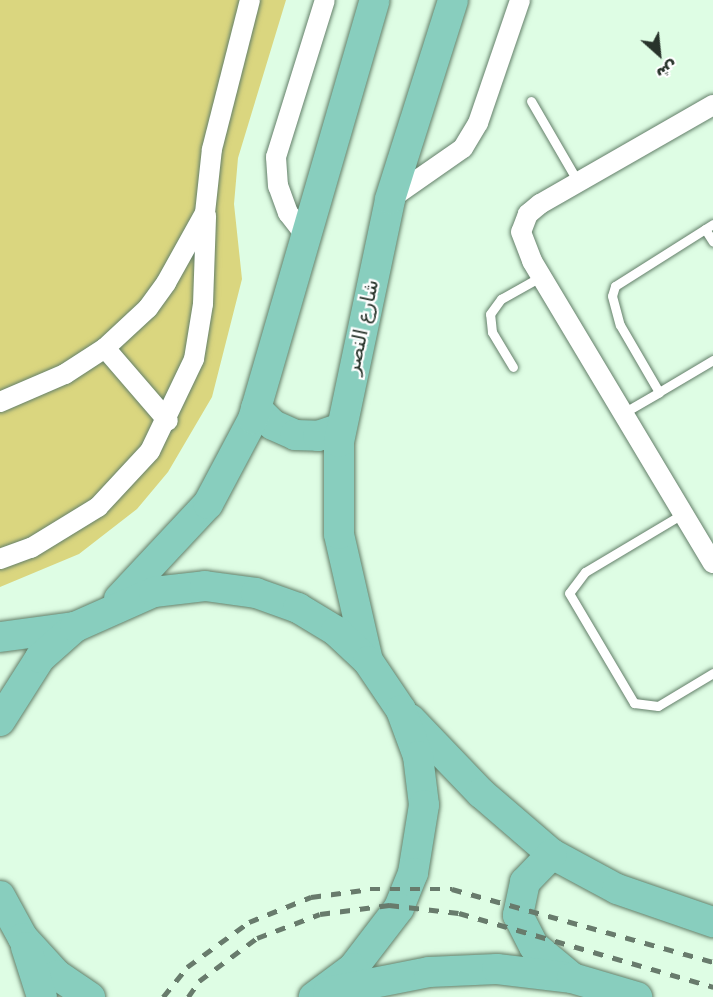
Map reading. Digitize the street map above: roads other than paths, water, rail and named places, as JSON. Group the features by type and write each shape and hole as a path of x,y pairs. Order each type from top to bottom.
{"main road":[{"path":"112,606 208,504 256,408 375,0"},
{"name":"شارع النصر","path":"368,661 339,534 341,428 390,199 453,0"},
{"path":"256,408 273,425 295,435 318,436 341,428"},
{"path":"0,721 40,658 75,627 112,606 154,592 205,586 256,593 298,608 336,631 368,661 401,710 480,794 552,854 617,889 713,922"},
{"path":"0,637 75,627"},
{"path":"316,995 378,940 413,873 424,805 418,756 401,710"},
{"path":"552,854 525,882 518,915 534,946 572,978"},
{"path":"2,902 23,938 57,975 90,997"},
{"path":"23,938 42,997"},
{"path":"316,995 465,970 572,978 637,997"}],"street":[{"path":"0,559 31,548 98,507 133,475 168,421 201,332 206,213 214,137 250,0"},
{"path":"306,236 288,213 278,186 276,157 325,0"},
{"path":"390,199 463,148 478,123 520,0"},
{"path":"713,105 578,182 524,221 524,246 713,563"},
{"path":"0,402 65,374 105,348 148,308 206,213"},
{"path":"105,348 168,421"}],"lane":[{"path":"531,101 578,182"},
{"path":"659,392 621,325 612,290 709,227 713,242"},
{"path":"513,367 492,332 490,314 501,299 542,276"},
{"path":"625,412 713,360"},
{"path":"684,513 585,572 569,593 634,703 658,706 713,673"}],"railway":[{"path":"163,997 187,967 249,922 311,897 370,889 452,889 713,962"},
{"path":"188,997 199,981 257,938 320,914 389,905 459,913 713,987"}]}
